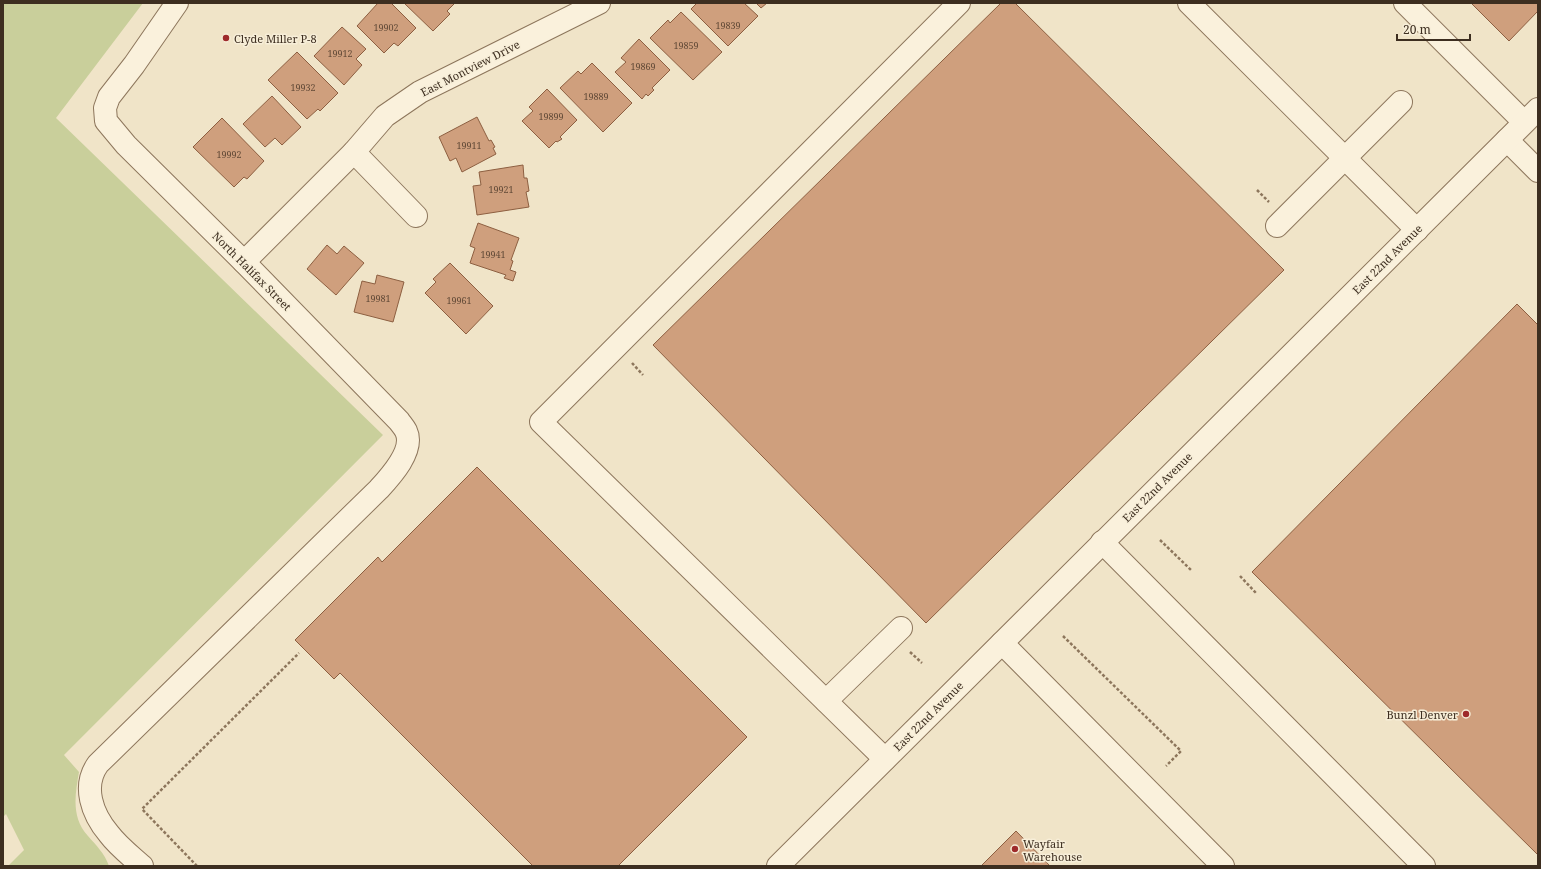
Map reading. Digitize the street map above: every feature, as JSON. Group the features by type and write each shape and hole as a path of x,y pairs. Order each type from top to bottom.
{"street":[{"name":"North Halifax Street","path":"142,866 109,834 101,823 92,803 90,793 90,781 93,771 98,764 390,477 399,464 407,443 407,432 399,420 244,262 126,145 106,121 105,108 109,97 134,65 177,3"},
{"name":"East Montview Drive","path":"244,262 354,152 385,116 420,92 599,3"},
{"path":"885,759 541,422 959,3"},
{"path":"1189,3 1417,230"},
{"path":"1405,3 1531,116"},
{"path":"1275,217 1345,158 1402,102"},
{"name":"East 22nd Avenue","path":"778,866 1531,116"},
{"path":"1507,140 1538,171"},
{"path":"354,152 416,216"},
{"path":"1102,542 1424,866"},
{"path":"826,701 901,628"},
{"path":"1002,643 1223,866"}],"path":[{"path":"1257,190 1275,217"},
{"path":"630,362 643,375"},
{"path":"1160,540 1191,570"},
{"path":"1240,576 1256,593"},
{"path":"1063,636 1181,751 1166,766"},
{"path":"909,650 922,663"},
{"path":"197,866 142,809 299,653"}],"green space":[{"path":"3,3 143,3 56,118 383,435 64,755 79,772 76,789 76,806 79,821 88,836 103,854 109,866 8,866 24,850 6,814 3,817"}],"building":[{"path":"378,3 391,3 416,28 398,46 394,43 384,53 357,26"},
{"path":"404,3 455,3 447,11 450,14 433,31"},
{"path":"697,3 744,3 758,16 728,46 691,9"},
{"path":"756,3 767,3 761,8"},
{"path":"1001,3 1015,3 1284,270 926,623 653,345"},
{"path":"1471,3 1538,3 1538,11 1509,41"},
{"path":"681,12 722,52 693,80 650,38 668,20 670,23"},
{"path":"342,27 366,49 356,59 362,65 344,85 314,56"},
{"path":"639,39 670,70 652,88 654,90 648,96 646,94 642,99 615,72 626,62 621,58"},
{"path":"297,52 338,93 320,111 318,109 307,119 268,80"},
{"path":"592,63 632,103 603,132 560,88 578,71 581,74"},
{"path":"547,89 577,120 560,137 562,139 557,142 556,141 549,148 522,121 533,111 529,107"},
{"path":"272,96 301,127 282,145 275,138 265,147 243,124"},
{"path":"477,117 489,141 491,140 495,147 493,148 496,154 462,172 456,158 450,161 439,137"},
{"path":"222,118 264,161 247,179 244,177 234,187 193,147"},
{"path":"523,165 524,178 527,178 529,191 526,192 529,207 477,215 473,186 481,185 479,172"},
{"path":"478,223 519,238 511,260 513,261 510,270 516,272 513,281 504,278 506,275 470,263 475,248 470,246"},
{"path":"327,245 337,254 344,246 364,263 336,295 307,269"},
{"path":"450,263 493,306 466,334 425,293 436,282 433,279"},
{"path":"377,275 404,282 393,322 354,312 362,281 375,284"},
{"name":"Bunzl Denver","path":"1517,304 1538,325 1538,855 1252,572"},
{"path":"477,467 747,737 618,866 533,866 340,673 334,679 295,640 378,557 382,562"},
{"name":"Wayfair Warehouse","path":"1016,831 1050,866 981,866"}],"place":[{"name":"Clyde Miller P-8","path":"226,38"},
{"name":"Bunzl Denver","path":"1466,714"},
{"name":"Wayfair Warehouse","path":"1015,849"}]}
